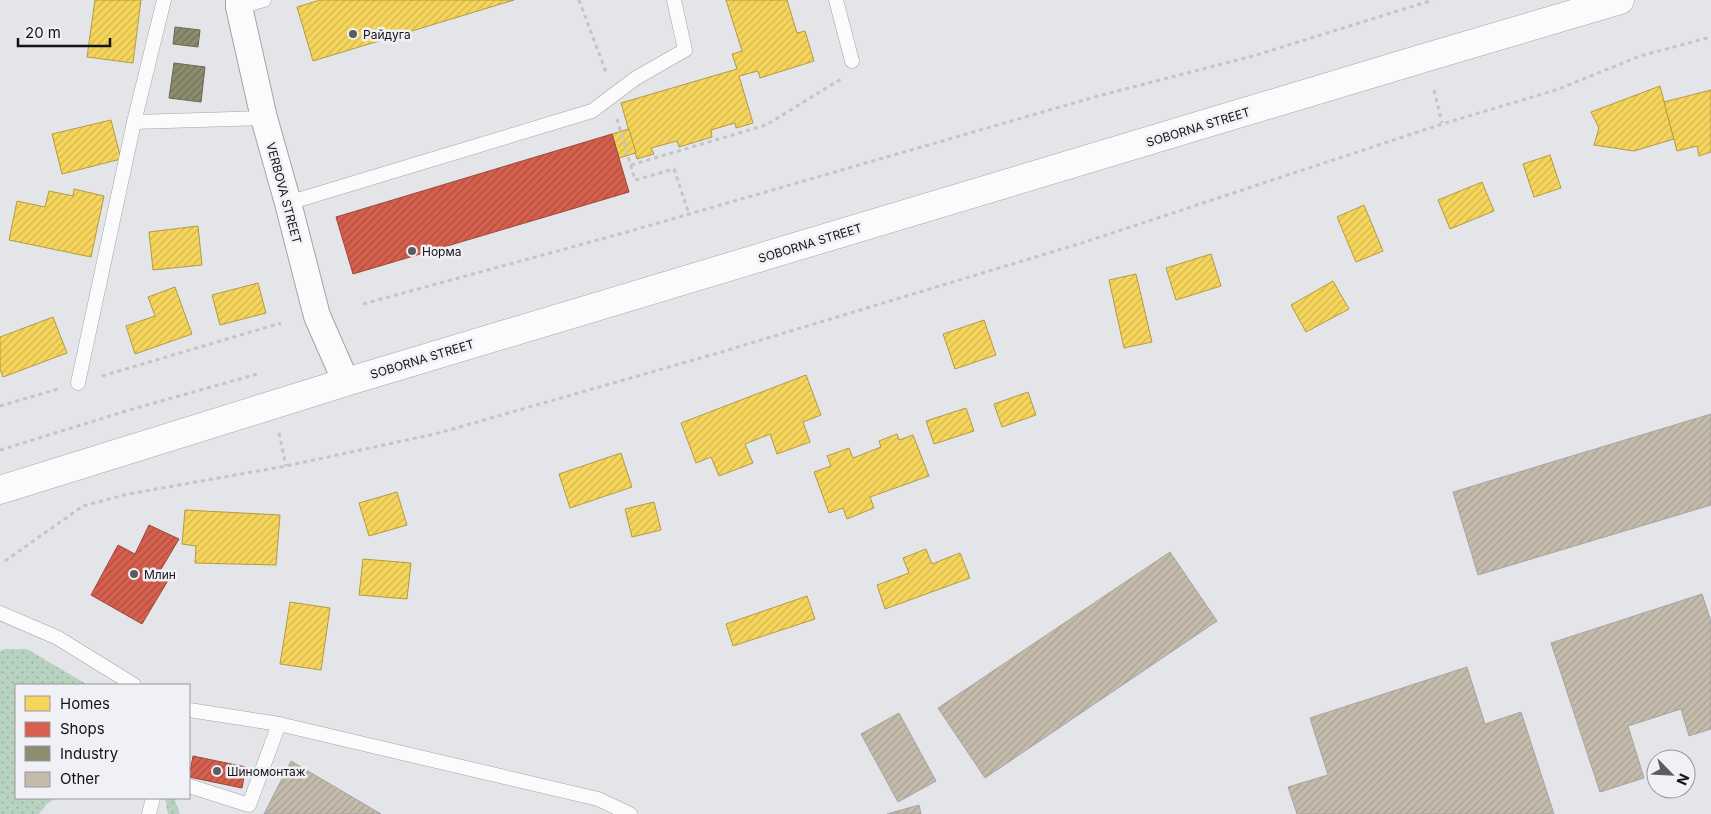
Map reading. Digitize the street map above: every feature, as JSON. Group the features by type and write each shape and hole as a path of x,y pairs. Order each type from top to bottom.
{"main road":[{"name":"SOBORNA STREET","path":"0,490 346,382 1620,0"}],"street":[{"name":"VERBOVA STREET","path":"239,4 264,118 317,316 346,382"}],"lane":[{"path":"78,383 134,122 164,0"},
{"path":"239,4 264,0"},
{"path":"288,203 592,110 636,78 685,50 674,0"},
{"path":"836,0 852,61"},
{"path":"134,122 264,118"},
{"path":"0,612 58,638 132,684"},
{"path":"190,710 279,724 598,799 630,814"},
{"path":"190,786 249,804 279,724"},
{"path":"149,814 153,799"}],"path":[{"path":"579,0 608,78 610,98"},
{"path":"363,304 689,214 1098,96 1253,56 1432,0"},
{"path":"5,560 83,506 128,494 286,466 435,434 718,353 1085,242 1442,124 1556,90 1640,56 1711,38"},
{"path":"631,166 766,125 853,72 852,61"},
{"path":"1434,90 1442,124"},
{"path":"620,132 635,180 674,169 689,214"},
{"path":"0,406 281,323"},
{"path":"0,450 136,408 261,373"},
{"path":"279,433 286,466"}],"green space":[{"path":"5,649 27,649 86,684 15,684 15,799 54,799 47,804 39,814 0,814 0,651"},
{"path":"165,799 174,799 180,814 168,814"}],"building: Homes":[{"path":"95,0 141,0 133,63 87,57"},
{"name":"Райдуга","path":"320,0 514,0 313,61 297,7"},
{"path":"726,0 787,0 797,33 805,31 814,61 760,78 758,71 739,76 753,123 736,128 735,123 711,130 712,137 679,147 677,141 651,148 654,154 637,159 621,103 737,69 732,54 742,51"},
{"path":"1660,86 1674,139 1634,151 1594,145 1599,128 1591,112"},
{"path":"1711,90 1711,152 1699,156 1697,146 1677,151 1664,102"},
{"path":"111,120 121,159 62,174 52,134"},
{"path":"629,129 636,153 619,158 612,134"},
{"path":"1550,155 1561,188 1534,197 1523,164"},
{"path":"1482,182 1494,211 1450,229 1438,200"},
{"path":"74,189 104,196 91,257 9,240 17,201 45,207 49,191 73,196"},
{"path":"1364,205 1383,251 1356,262 1337,217"},
{"path":"198,226 202,265 153,270 149,232"},
{"path":"1211,254 1221,286 1176,300 1166,268"},
{"path":"1136,274 1152,342 1124,348 1109,280"},
{"path":"1333,281 1349,309 1306,332 1291,305"},
{"path":"258,283 266,313 220,325 212,295"},
{"path":"175,287 192,334 135,354 126,326 155,316 148,297"},
{"path":"53,317 67,353 3,377 0,369 0,337"},
{"path":"984,320 996,355 955,369 943,334"},
{"path":"806,375 821,415 803,422 810,442 777,454 770,434 745,444 753,463 719,476 711,457 696,463 681,423"},
{"path":"1028,392 1036,415 1002,427 994,404"},
{"path":"966,408 974,431 934,444 926,421"},
{"path":"897,434 899,440 913,435 929,476 870,497 874,508 847,519 843,508 829,513 814,472 831,466 827,456 849,448 853,458 881,447 879,441"},
{"path":"621,453 632,487 570,508 559,474"},
{"path":"397,492 407,525 369,536 359,503"},
{"path":"654,502 661,530 632,537 625,509"},
{"path":"185,510 280,515 276,565 195,563 196,546 182,544"},
{"path":"926,549 932,564 960,553 970,578 885,609 877,585 909,573 903,558"},
{"path":"363,559 411,563 407,599 359,595"},
{"path":"807,596 815,619 733,646 726,624"},
{"path":"290,602 330,608 321,670 280,664"}],"building: Shops":[{"path":"612,134 629,192 353,274 336,217"},
{"name":"Млин","path":"149,525 179,539 160,571 170,577 142,624 91,595 118,545 135,554"},
{"name":"Шиномонтаж","path":"193,756 246,767 242,788 190,777"}],"building: Industry":[{"path":"175,27 200,30 198,47 173,44"},
{"path":"174,63 205,67 201,102 169,98"}],"building: Other":[{"path":"1711,414 1711,505 1478,575 1453,492"},
{"path":"1170,552 1217,621 985,778 938,708"},
{"path":"1702,594 1711,621 1711,729 1689,736 1681,709 1628,726 1644,778 1600,792 1551,643"},
{"path":"1467,667 1485,724 1521,712 1554,814 1297,814 1288,787 1328,775 1310,718"},
{"path":"899,713 936,781 898,802 861,734"},
{"path":"291,761 381,814 264,814"},
{"path":"919,805 921,814 887,814"}],"place":[{"name":"Райдуга","path":"353,34"},
{"name":"Норма","path":"412,251"},
{"name":"Млин","path":"134,574"},
{"name":"Шиномонтаж","path":"217,771"}]}
